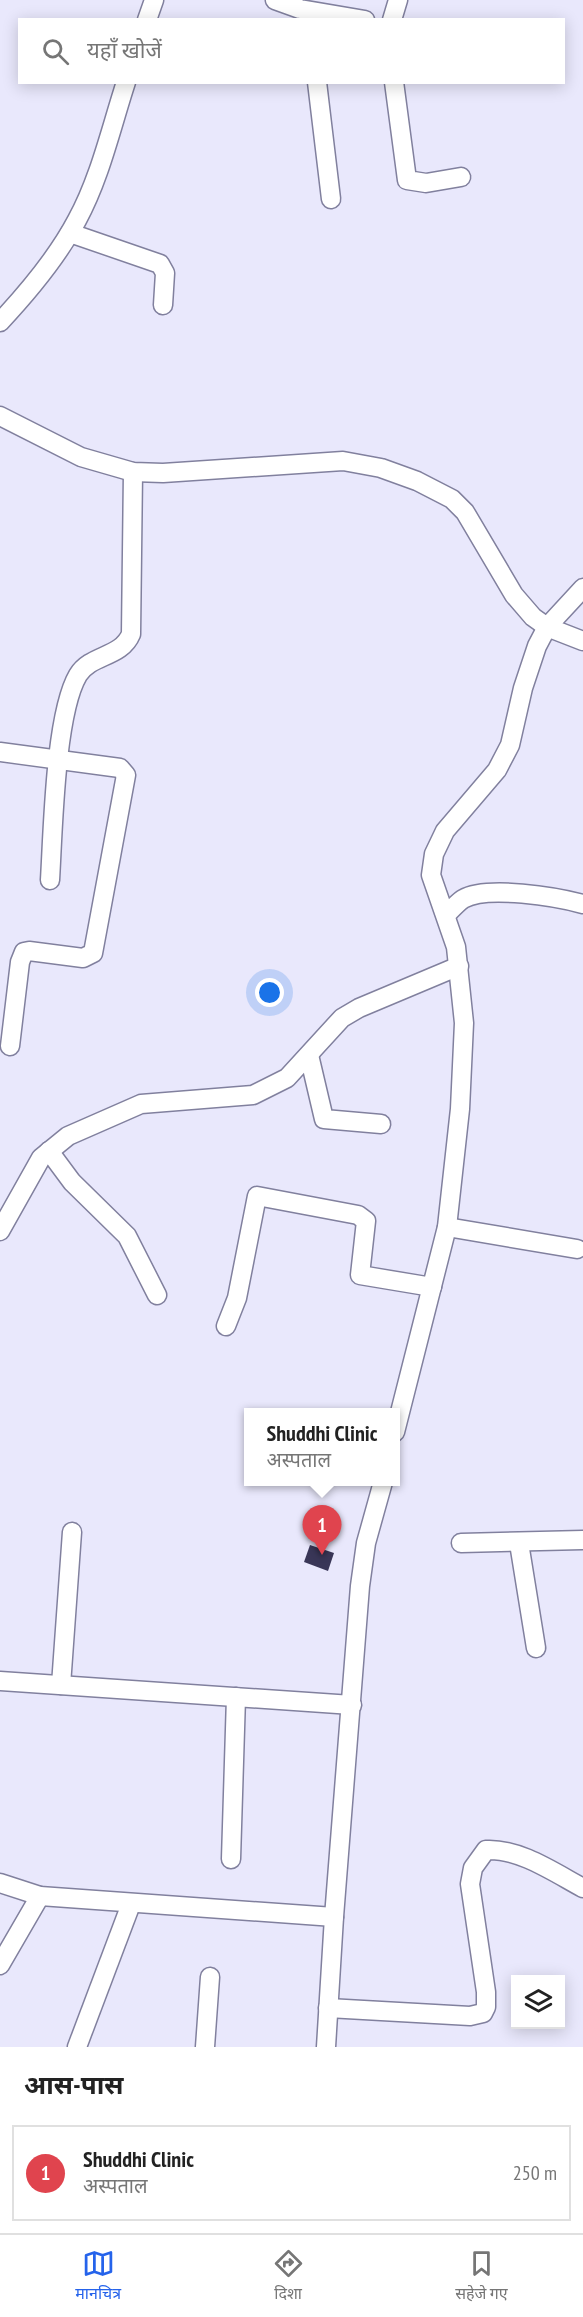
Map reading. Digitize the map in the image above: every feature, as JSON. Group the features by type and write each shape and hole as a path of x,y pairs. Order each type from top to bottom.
{"street":[{"path":"148,18 154,0"},
{"path":"275,0 324,17"},
{"path":"394,18 399,0"},
{"path":"0,322 28,293 70,233 89,193 125,84"},
{"path":"317,84 331,199"},
{"path":"394,84 406,180 426,183 461,177"},
{"path":"70,233 160,264 165,273 163,305"},
{"path":"0,416 81,457 133,472 163,473 343,461 381,468 417,481 452,499 465,512 514,595 533,617 547,627 583,641"},
{"path":"50,880 59,760 71,690 79,673 86,667 124,648 131,634 133,472"},
{"path":"400,1416 447,1227 463,1061 464,1023 456,947 431,875 436,848 445,831 496,770 510,745 523,687 537,646 547,627 583,588"},
{"path":"0,752 120,768 126,775 93,953 83,958 24,952 20,962 10,1046"},
{"path":"446,915 465,898 495,894 549,895 583,904"},
{"path":"2,1222 41,1158 68,1136 141,1104 253,1095 287,1078 342,1018 359,1008 459,966"},
{"path":"309,1055 324,1119 381,1124"},
{"path":"49,1151 72,1182 127,1236 157,1295"},
{"path":"226,1326 237,1298 257,1196 358,1215 366,1221 360,1275 432,1287"},
{"path":"447,1227 577,1249"},
{"path":"326,2047 362,1564 382,1486"},
{"path":"60,1685 72,1532"},
{"path":"461,1543 583,1540"},
{"path":"519,1543 536,1648"},
{"path":"0,1681 352,1706"},
{"path":"231,1859 236,1697"},
{"path":"328,2008 470,2016 483,2013 486,2007 486,1992 470,1884 473,1868 486,1850 498,1850 519,1856 583,1888"},
{"path":"0,1883 40,1896 334,1917"},
{"path":"0,1965 40,1896"},
{"path":"77,2047 131,1904"},
{"path":"205,2047 210,1977"}],"building":[{"path":"310,1545 334,1553 328,1571 304,1562"}],"place":[{"name":"Shuddhi Clinic","path":"322,1555"}]}
